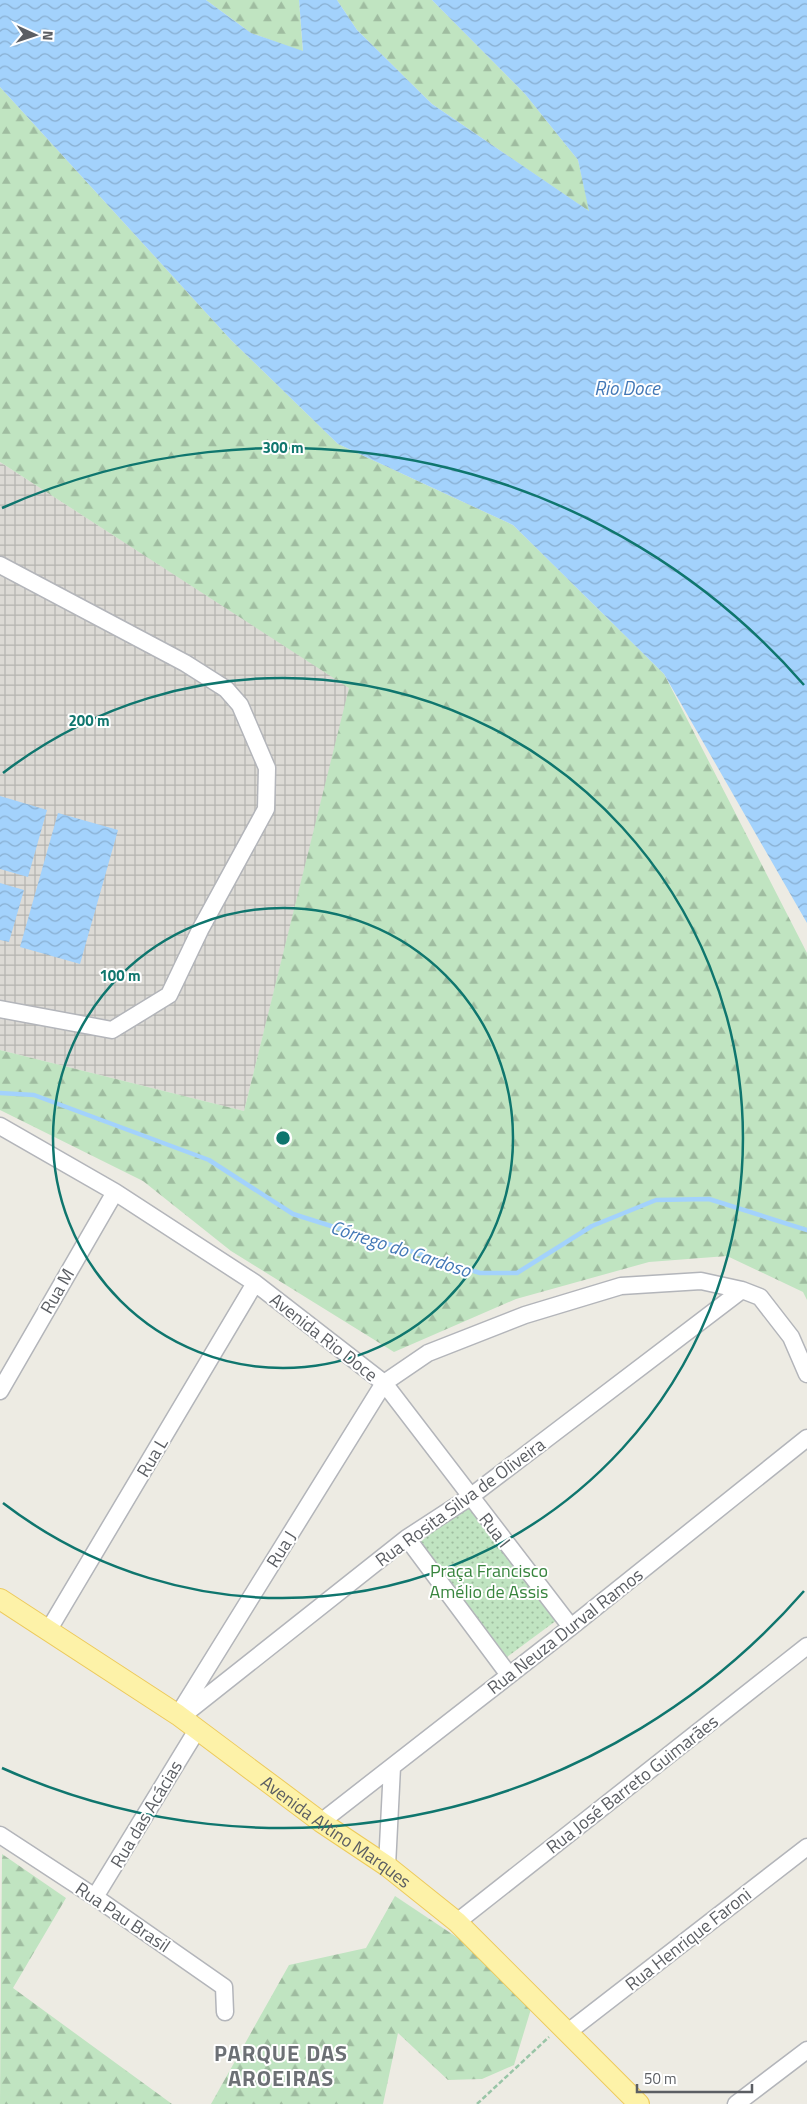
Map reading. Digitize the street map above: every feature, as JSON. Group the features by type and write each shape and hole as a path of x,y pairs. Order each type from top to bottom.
{"main road":[{"name":"Avenida Altino Marques","path":"0,1599 48,1632 180,1716 321,1822 387,1866 457,1922 639,2104"}],"street":[{"path":"0,565 185,663 226,689 240,705 267,768 266,808 200,930 169,995 112,1030 0,1008"},
{"name":"Avenida Rio Doce","path":"0,1126 115,1192 255,1283 384,1383 428,1353 525,1315 621,1286 700,1281 742,1290 760,1297 791,1337 807,1374"},
{"name":"Rua M","path":"0,1391 115,1192"},
{"name":"Rua L","path":"48,1632 255,1283"},
{"name":"Rua Rosita Silva de Oliveira","path":"180,1716 407,1538 470,1497 742,1290"},
{"name":"Rua I","path":"384,1383 572,1627"},
{"name":"Rua J","path":"180,1716 384,1383"},
{"name":"Rua Neuza Durval Ramos","path":"321,1822 572,1627 807,1438"},
{"path":"407,1538 509,1675"},
{"name":"Rua José Barreto Guimarães","path":"457,1922 807,1646"},
{"name":"Rua das Acácias","path":"96,1898 197,1730"},
{"path":"387,1866 392,1767"},
{"name":"Rua Pau Brasil","path":"0,1835 96,1898 224,1987 225,2012"},
{"name":"Rua Henrique Faroni","path":"565,2028 807,1847"},
{"path":"736,2104 807,2050"}],"path":[{"path":"477,2104 565,2028"}],"shaded area":[{"path":"0,462 350,688 244,1111 0,1050"}],"green space":[{"path":"206,0 299,0 303,52 251,33"},
{"path":"337,0 432,0 525,94 578,160 590,212 432,104 357,30"},
{"path":"0,87 231,340 338,444 513,525 664,674 807,953 807,1300 803,1292 727,1256 649,1262 516,1299 394,1352 231,1251 143,1181 0,1110 0,1050 244,1111 349,688 0,462"},
{"name":"Praça Francisco Amélio de Assis","path":"470,1504 557,1620 507,1657 420,1542"},
{"path":"2,1854 66,1898 13,1988 172,2104 0,2104"},
{"path":"395,1896 461,1940 531,2009 514,2065 482,2079 448,2080 398,2033 383,2104 211,2104 289,1965 366,1948"}],"water":[{"name":"Rio Doce","path":"0,0 206,0 251,33 303,51 299,0 337,0 357,30 432,104 589,211 578,160 525,94 432,0 807,0 807,923 664,674 513,525 338,444 231,340 0,87"},
{"path":"0,796 47,810 28,877 0,869"},
{"path":"58,813 118,830 80,964 20,947"},
{"path":"0,883 24,890 9,942 0,940"}],"waterway":[{"name":"Córrego do Cardoso","path":"0,1093 34,1095 209,1160 293,1214 480,1273 517,1273 592,1226 656,1200 709,1199 807,1230"}],"district":[{"name":"PARQUE DAS AROEIRAS","path":"281,2066"}]}
